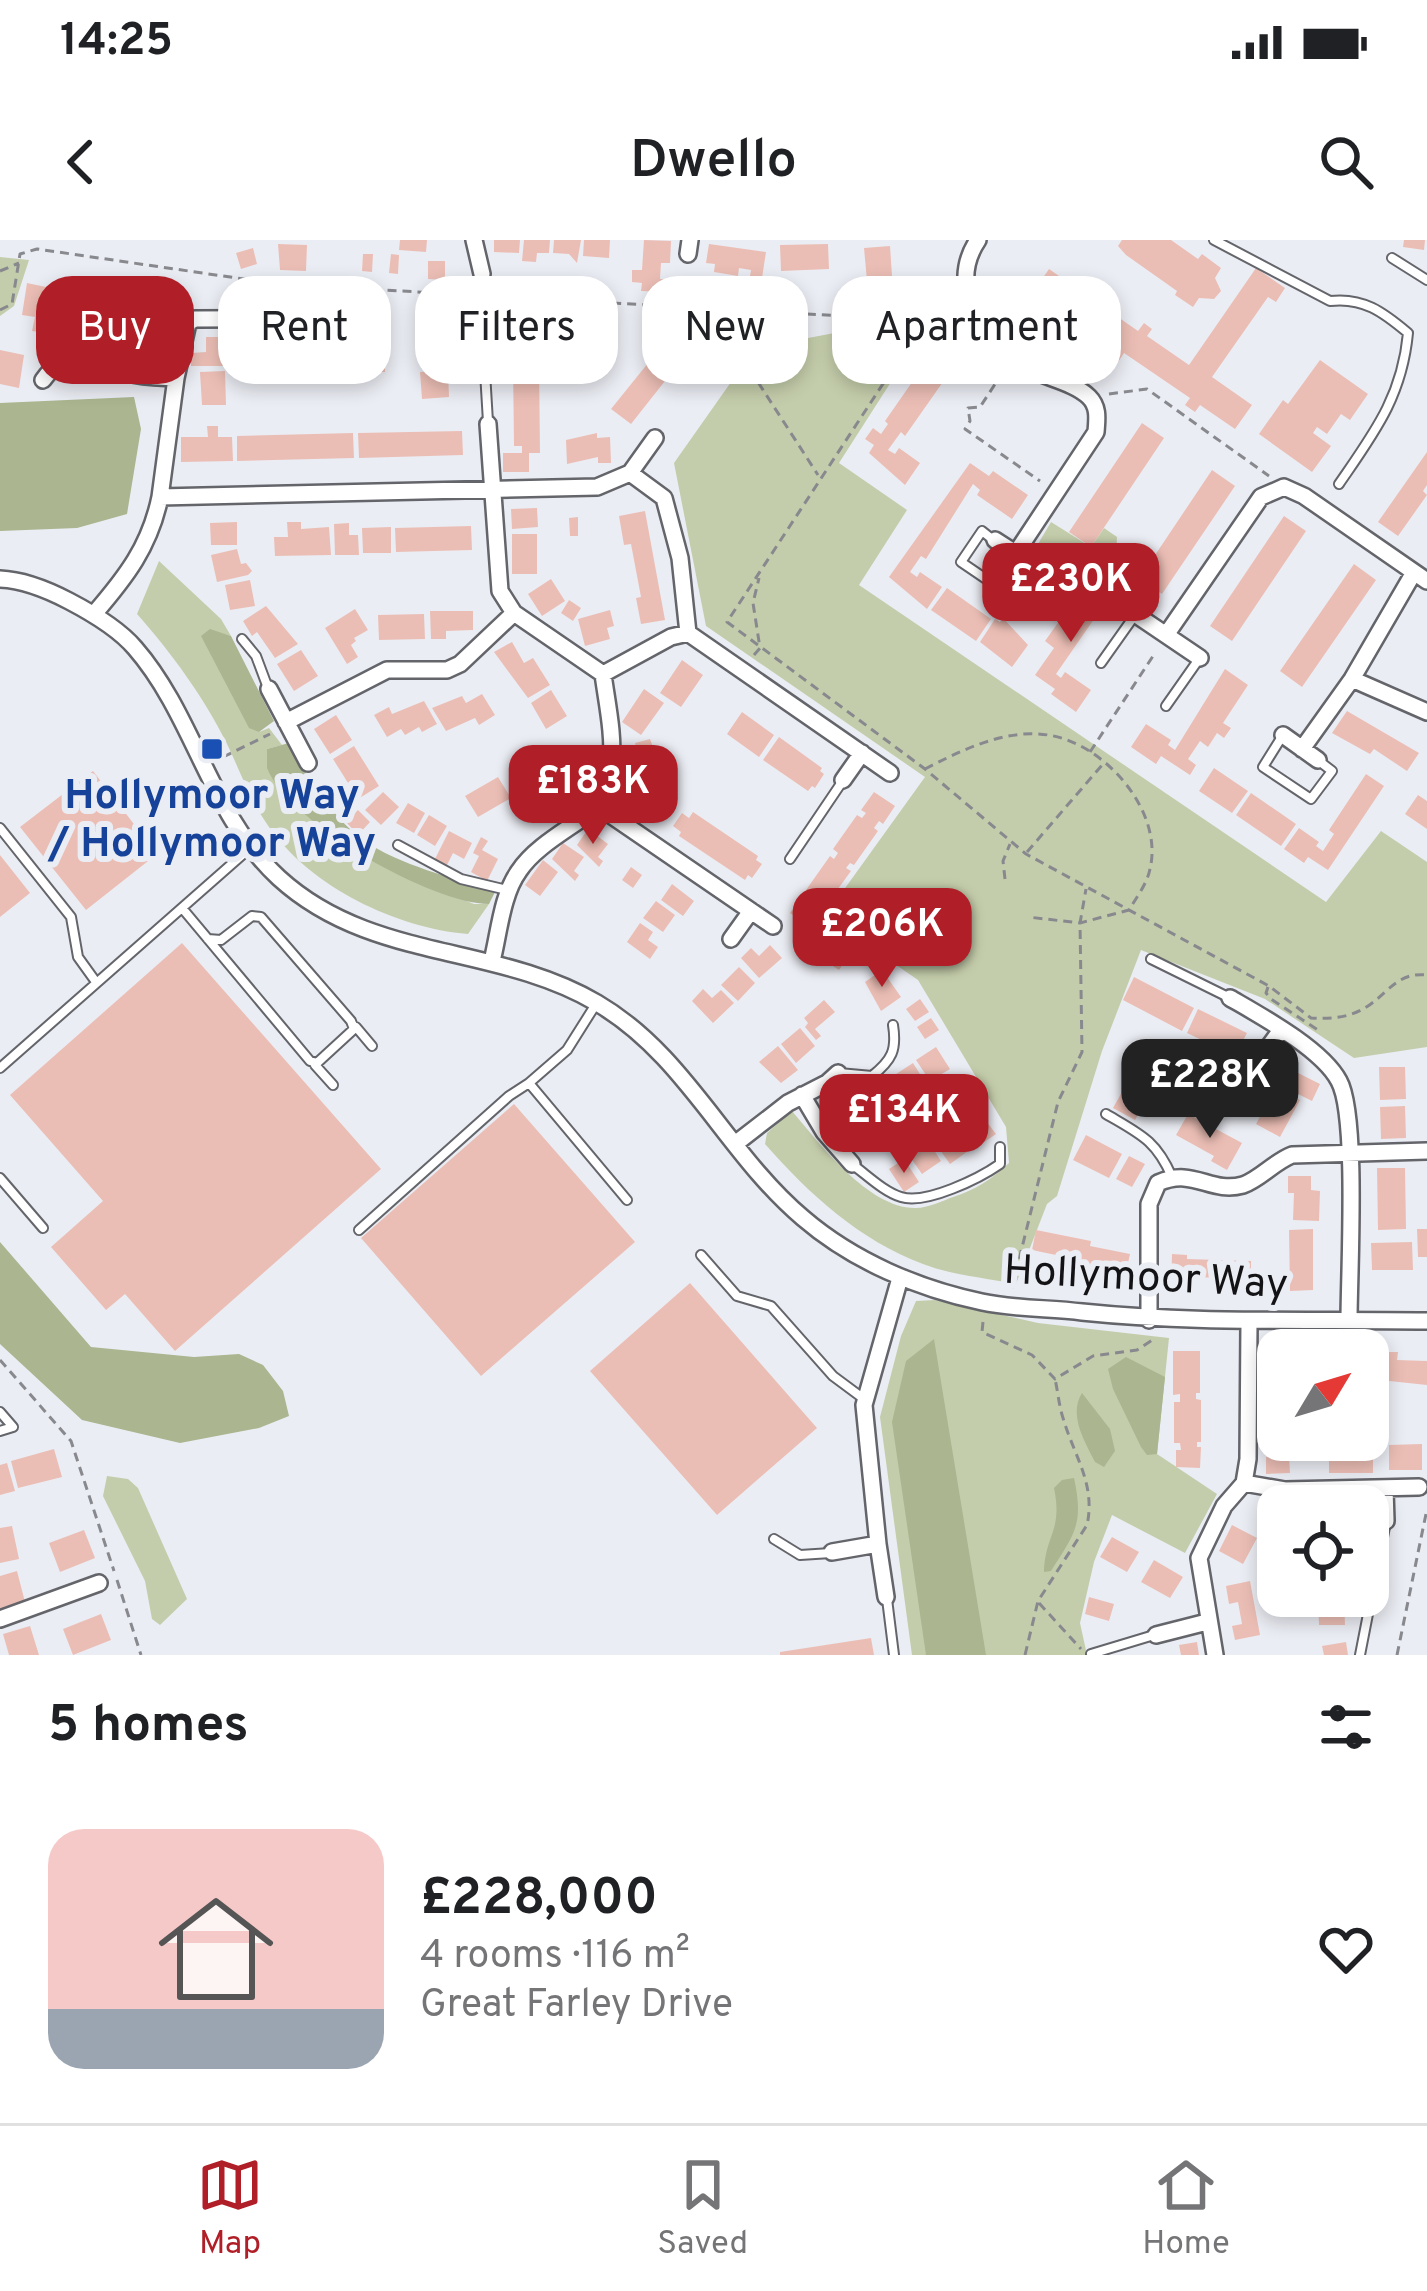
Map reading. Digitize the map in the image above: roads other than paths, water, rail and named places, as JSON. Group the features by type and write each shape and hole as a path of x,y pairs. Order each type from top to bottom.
{"street":[{"path":"474,240 482,274"},
{"path":"978,240 966,263 965,289 982,326 998,348 1089,397 1098,413 1096,432 1016,553"},
{"path":"94,614 134,567 153,532 175,384"},
{"path":"488,424 500,591 514,614 603,674"},
{"path":"160,497 597,487 630,473 655,438"},
{"path":"630,473 664,498 680,558 688,633"},
{"path":"1166,635 1261,496 1284,487 1314,502 1420,577 1302,749"},
{"path":"995,540 1037,567"},
{"name":"Hollymoor Way","path":"0,579 51,592 94,614 134,646 169,698 209,780 251,847 294,889 378,936 543,975 639,1030 761,1177 803,1218 899,1278 983,1302 1152,1320 1427,1321"},
{"path":"286,722 387,670 448,670 514,614"},
{"path":"1136,614 1200,658"},
{"path":"603,674 671,637 688,633 890,773"},
{"path":"492,961 510,890 525,864 599,807 611,768 603,674"},
{"path":"1352,679 1427,712"},
{"path":"269,689 308,763"},
{"path":"1283,735 1318,760"},
{"path":"843,780 862,753"},
{"path":"599,807 773,926"},
{"path":"731,939 751,911"},
{"path":"1230,998 1281,1030 1333,1071 1342,1086 1349,1153 1349,1320"},
{"path":"1262,1056 1281,1030"},
{"path":"735,1144 838,1073"},
{"path":"802,1094 824,1132 852,1164"},
{"path":"1152,1320 1149,1204 1158,1183 1172,1177 1224,1187 1247,1184 1274,1162 1292,1155 1427,1151"},
{"path":"886,1597 866,1399 899,1278"},
{"path":"1215,1655 1199,1558 1224,1506 1244,1484 1249,1322"},
{"path":"1244,1484 1257,1486"},
{"path":"1389,1489 1419,1486"},
{"path":"832,1552 878,1544"},
{"path":"0,1619 99,1583"},
{"path":"1156,1634 1207,1622"}],"lane":[{"path":"1214,240 1330,302 1348,299 1380,309 1408,333 1398,390 1339,484"},
{"path":"1392,258 1427,280"},
{"path":"486,384 488,424"},
{"path":"995,540 982,531 961,562 1014,598 1037,567"},
{"path":"1101,663 1136,614"},
{"path":"242,639 256,656 269,689"},
{"path":"1166,706 1200,658"},
{"path":"1283,735 1263,767 1311,799 1332,771 1318,760"},
{"path":"790,859 843,780"},
{"path":"0,828 71,917 78,957 96,982"},
{"path":"398,845 461,879 510,890"},
{"path":"0,1068 251,847"},
{"path":"182,908 333,1085"},
{"path":"208,939 221,940 252,916 260,916 372,1046"},
{"path":"1150,959 1230,998"},
{"path":"359,1230 567,1050 597,1003"},
{"path":"838,1073 872,1076 889,1063 896,1046 892,1025"},
{"path":"314,1064 355,1026"},
{"path":"529,1083 627,1200"},
{"path":"1106,1114 1150,1139 1172,1177"},
{"path":"852,1164 903,1199 923,1197 977,1180 1000,1164 1000,1147"},
{"path":"0,1178 44,1228"},
{"path":"701,1256 737,1296 771,1306 832,1376 866,1399"},
{"path":"0,1412 13,1426 0,1431"},
{"path":"774,1539 800,1555 832,1552"},
{"path":"886,1597 894,1655"},
{"path":"1360,1655 1367,1617"},
{"path":"1091,1654 1156,1634"}],"place":[{"name":"Hollymoor Way / Hollymoor Way","path":"212,749"}]}
